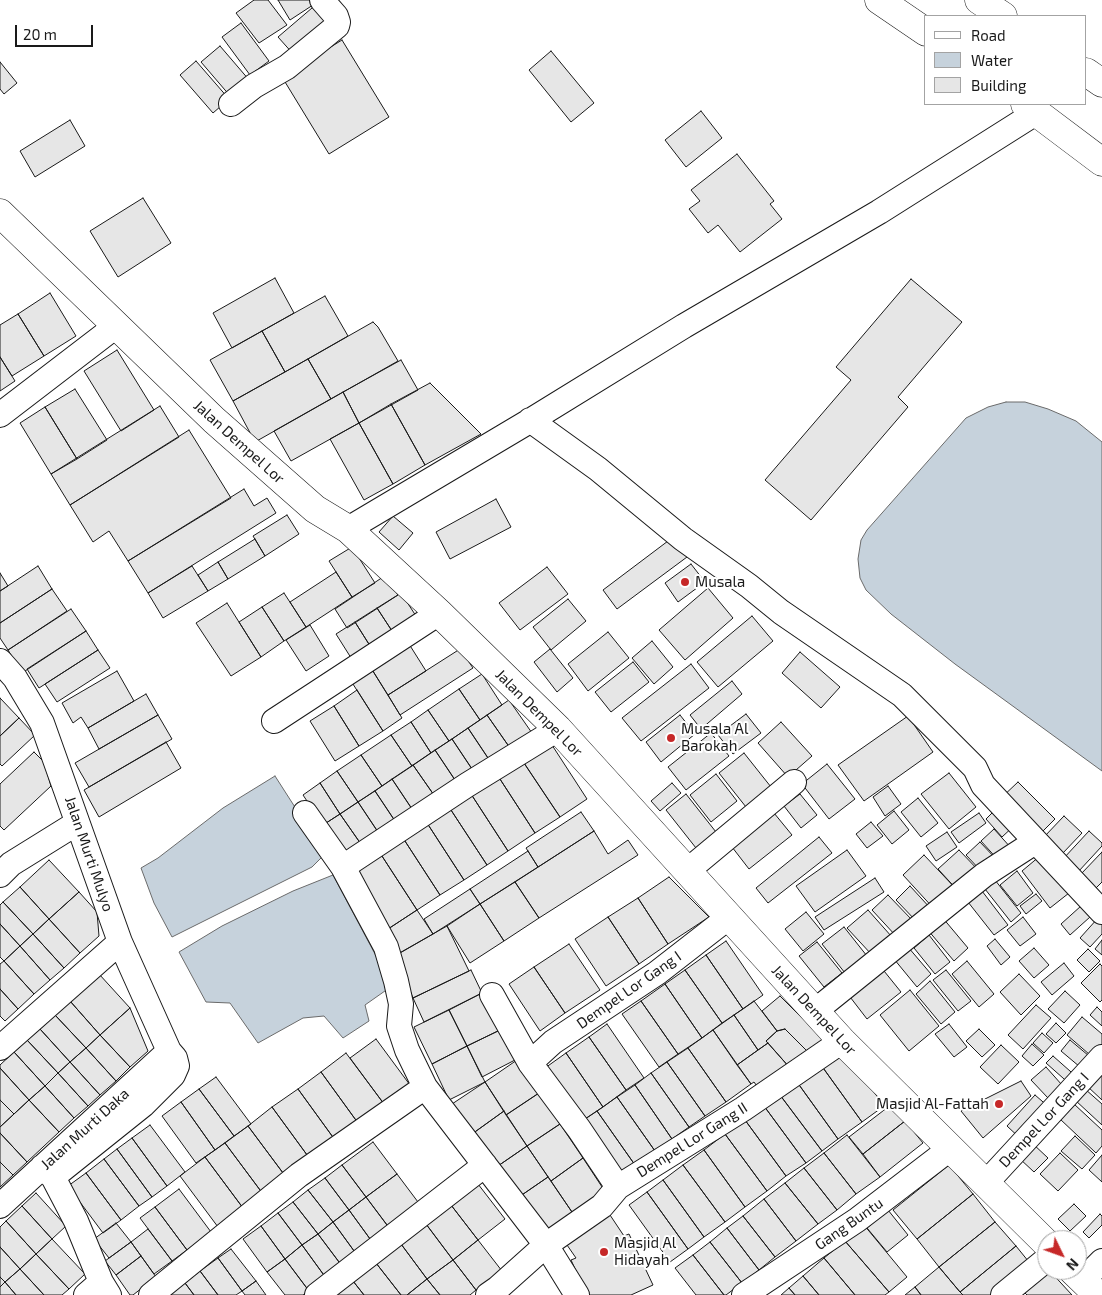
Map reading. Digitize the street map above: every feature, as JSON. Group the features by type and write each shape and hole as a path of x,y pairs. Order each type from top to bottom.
{"main road":[{"path":"879,0 924,31"},
{"path":"979,0 1002,15"},
{"path":"1087,73 1102,83"},
{"path":"1030,109 1102,162"},
{"name":"Jalan Dempel Lor","path":"0,213 214,420 315,510 348,529 439,613 558,729 842,1041 1037,1234"}],"street":[{"path":"231,104 254,86 287,67 337,26 336,16 322,0"},
{"path":"348,529 684,326 879,212 1030,109"},
{"path":"0,415 116,326"},
{"path":"537,416 683,539 749,586 781,612 902,695 974,768 983,786 1102,912"},
{"path":"274,721 439,613"},
{"name":"Jalan Murti Mulyo","path":"0,661 15,678 42,723 120,942 170,1051"},
{"path":"343,866 394,835 467,785 558,729"},
{"path":"687,871 794,782"},
{"path":"305,813 343,866 386,947 401,1004 400,1026 406,1050 425,1087 546,1245 577,1295"},
{"path":"4,863 77,823"},
{"path":"815,1011 984,875 1035,842"},
{"name":"Dempel Lor Gang I","path":"530,1063 553,1042 657,973 728,917"},
{"path":"0,1048 120,942"},
{"path":"492,995 530,1063 579,1129 618,1187"},
{"name":"Dempel Lor Gang II","path":"488,1295 546,1245 602,1206 618,1187 743,1109 842,1041"},
{"name":"Jalan Murti Daka","path":"0,1206 47,1172 170,1051"},
{"name":"Dempel Lor Gang I","path":"986,1183 1102,1058"},
{"path":"151,1295 299,1175 425,1087"},
{"name":"Gang Buntu","path":"744,1295 856,1220 951,1148"},
{"path":"318,1295 485,1165"},
{"path":"47,1172 76,1221 99,1291"},
{"path":"1084,1282 1102,1261"},
{"path":"1003,1295 1037,1267"}],"water":[{"path":"1006,402 1025,402 1048,409 1076,421 1102,442 1102,771 955,664 891,614 866,590 860,578 858,559 861,540 867,530 966,418 988,407"},
{"path":"275,776 325,854 312,867 172,937 154,903 141,868 158,858 223,808"},
{"path":"333,875 392,986 365,1005 369,1021 343,1038 324,1016 303,1018 258,1043 230,1003 206,1002 179,952 222,926 293,891"}],"building":[{"path":"254,0 268,0 287,25 259,43 236,13"},
{"path":"278,0 314,0 316,3 290,20"},
{"path":"319,2 335,22 295,56 278,37"},
{"path":"241,23 269,61 250,75 222,37"},
{"path":"342,40 389,117 329,154 282,77"},
{"path":"220,46 250,81 231,97 201,62"},
{"path":"551,51 594,103 571,122 529,70"},
{"path":"196,61 229,99 213,113 180,75"},
{"path":"0,62 17,83 4,94 0,89"},
{"path":"701,111 722,138 686,167 665,140"},
{"path":"70,120 85,146 35,177 20,151"},
{"path":"737,154 774,201 770,204 782,219 740,252 718,225 708,233 689,209 700,201 691,190"},
{"path":"143,198 171,243 118,277 90,231"},
{"path":"275,278 294,313 232,348 213,313"},
{"path":"911,279 962,322 898,397 908,407 811,520 765,480 851,380 836,367"},
{"path":"50,293 76,336 44,356 18,314"},
{"path":"325,296 348,336 285,372 262,331"},
{"path":"18,314 44,356 12,376 0,357 0,325"},
{"path":"373,322 378,327 398,361 331,399 308,359"},
{"path":"262,331 285,372 233,401 210,360"},
{"path":"117,350 154,410 121,431 84,371"},
{"path":"0,357 15,381 0,391"},
{"path":"308,359 331,399 255,442 233,401"},
{"path":"401,360 418,390 359,423 343,392"},
{"path":"430,383 481,434 425,465 391,404"},
{"path":"75,389 107,440 77,459 45,407"},
{"path":"343,392 359,423 291,461 274,431"},
{"path":"391,404 425,465 393,484 359,423"},
{"path":"160,406 179,437 70,505 51,474"},
{"path":"45,407 77,459 51,474 20,423"},
{"path":"359,423 393,484 364,500 330,439"},
{"path":"189,430 231,498 128,561 109,531 93,542 70,505"},
{"path":"244,489 254,506 267,498 276,513 148,593 128,561"},
{"path":"496,499 511,527 450,559 436,532"},
{"path":"287,515 299,534 265,556 253,536"},
{"path":"393,516 413,533 399,550 379,532"},
{"path":"672,538 687,557 617,609 603,590"},
{"path":"255,539 265,556 228,579 218,562"},
{"path":"352,547 375,583 352,597 329,561"},
{"path":"218,562 228,579 208,591 198,575"},
{"name":"Musala","path":"691,564 705,582 678,602 665,583"},
{"path":"38,566 52,589 0,623 0,591"},
{"path":"192,566 208,591 163,618 148,593"},
{"path":"547,567 568,594 520,630 499,603"},
{"path":"336,572 352,597 306,627 290,602"},
{"path":"0,573 8,586 0,591"},
{"path":"386,575 398,595 347,628 335,609"},
{"path":"708,588 733,618 685,660 659,630"},
{"path":"52,589 67,611 8,650 0,638 0,623"},
{"path":"284,593 306,627 284,641 262,607"},
{"path":"401,593 418,619 394,634 377,608"},
{"path":"568,599 586,621 551,650 533,627"},
{"path":"227,603 261,657 231,676 196,623"},
{"path":"262,607 284,641 261,657 239,622"},
{"path":"377,608 394,634 372,649 355,622"},
{"path":"71,609 86,631 22,673 8,650"},
{"path":"752,616 773,641 718,687 697,662"},
{"path":"355,622 372,649 353,661 336,634"},
{"path":"310,625 329,656 306,671 286,640"},
{"path":"86,631 98,650 39,688 27,669"},
{"path":"608,632 629,658 588,691 568,664"},
{"path":"652,641 673,667 654,684 632,658"},
{"path":"409,644 426,671 388,695 371,668"},
{"path":"460,649 473,668 400,715 388,695"},
{"path":"550,649 573,678 557,692 534,662"},
{"path":"98,650 110,668 57,702 45,684"},
{"path":"800,652 840,687 821,708 782,673"},
{"path":"633,662 649,682 611,712 595,692"},
{"path":"691,664 709,688 641,741 622,718"},
{"path":"371,668 402,718 383,731 351,681"},
{"path":"117,671 134,701 88,728 81,717 73,723 62,703"},
{"path":"482,674 502,705 480,720 459,689"},
{"path":"732,681 742,694 701,729 690,715"},
{"path":"459,689 480,720 449,741 428,710"},
{"path":"357,690 383,731 359,746 334,706"},
{"path":"146,694 158,715 99,749 88,728"},
{"path":"0,698 19,718 0,736"},
{"path":"509,700 532,733 510,748 487,715"},
{"path":"334,706 359,746 335,761 310,721"},
{"path":"428,710 449,741 431,753 411,722"},
{"path":"746,714 761,733 733,754 718,735"},
{"path":"158,715 172,739 89,787 75,763"},
{"path":"487,715 510,748 490,761 468,728"},
{"name":"Musala Al Barokah","path":"680,715 695,734 661,762 646,742"},
{"path":"908,716 933,752 864,801 838,765"},
{"path":"19,718 35,735 2,766 0,764 0,736"},
{"path":"411,722 431,753 412,766 391,735"},
{"path":"781,722 812,756 788,777 758,743"},
{"path":"468,728 490,761 474,772 452,739"},
{"path":"711,733 729,756 686,790 668,767"},
{"path":"391,735 412,766 382,786 361,755"},
{"path":"452,739 474,772 457,783 435,750"},
{"path":"166,742 181,768 99,817 84,790"},
{"path":"550,742 587,799 560,817 522,760"},
{"path":"435,750 457,783 436,798 413,765"},
{"path":"34,752 44,762 51,786 4,830 0,826 0,784"},
{"path":"744,753 771,787 746,807 719,773"},
{"path":"361,755 382,786 358,802 337,771"},
{"path":"522,760 560,817 535,833 498,776"},
{"path":"827,764 855,799 829,819 802,784"},
{"path":"413,765 436,798 414,812 392,779"},
{"path":"337,771 358,802 340,814 320,783"},
{"path":"949,773 976,807 949,829 921,794"},
{"path":"716,774 737,801 711,822 690,795"},
{"path":"498,776 535,833 508,851 471,794"},
{"path":"392,779 414,812 397,824 375,791"},
{"path":"1018,782 1055,819 1037,837 1000,799"},
{"path":"320,783 340,814 323,825 303,795"},
{"path":"672,783 681,793 660,811 651,801"},
{"path":"888,786 901,804 885,816 873,797"},
{"path":"375,791 397,824 380,835 358,802"},
{"path":"471,794 508,851 487,865 449,807"},
{"path":"686,794 716,832 696,848 666,810"},
{"path":"800,794 817,815 801,828 784,806"},
{"path":"918,798 938,823 921,837 901,812"},
{"path":"358,802 380,835 363,847 340,814"},
{"path":"999,806 1016,824 1002,837 986,819"},
{"path":"449,807 487,865 464,880 427,823"},
{"path":"894,811 909,830 892,844 877,825"},
{"path":"581,812 594,831 538,867 526,848"},
{"path":"774,813 792,835 749,869 732,847"},
{"path":"979,813 986,823 959,843 951,832"},
{"path":"340,814 363,847 346,859 323,825"},
{"path":"1064,816 1082,833 1062,854 1044,837"},
{"path":"871,822 883,836 867,848 856,834"},
{"path":"427,823 464,880 440,895 403,838"},
{"path":"994,829 1012,849 999,861 981,841"},
{"path":"594,831 608,854 628,840 638,855 539,918 515,882"},
{"path":"1089,831 1102,843 1102,846 1078,872 1063,859"},
{"path":"947,832 957,847 936,861 926,846"},
{"path":"819,837 832,853 768,903 756,888"},
{"path":"403,838 440,895 417,910 380,853"},
{"path":"980,842 996,859 982,872 966,855"},
{"path":"847,850 866,876 815,912 796,886"},
{"path":"959,850 981,873 960,893 938,869"},
{"path":"528,851 538,867 480,904 470,889"},
{"path":"1102,852 1102,882 1096,888 1081,874"},
{"path":"380,853 417,910 388,929 351,872"},
{"path":"924,855 958,891 936,911 903,875"},
{"path":"1040,856 1069,893 1050,908 1022,871"},
{"path":"49,860 79,892 49,919 20,887"},
{"path":"1017,871 1033,893 1017,906 1000,885"},
{"path":"669,877 709,917 668,944 638,898"},
{"path":"875,878 884,892 824,930 815,917"},
{"path":"995,880 1021,913 1011,922 985,889"},
{"path":"515,882 539,918 504,941 480,904"},
{"path":"910,886 932,910 918,923 896,900"},
{"path":"20,887 49,919 33,934 3,902"},
{"path":"470,889 480,904 433,934 424,919"},
{"path":"982,891 1008,925 994,935 968,902"},
{"path":"79,892 97,912 99,936 80,953 49,919"},
{"path":"1036,894 1042,901 1026,914 1020,906"},
{"path":"888,895 913,921 896,936 872,910"},
{"path":"638,898 668,944 639,964 608,917"},
{"path":"3,902 33,934 20,946 0,924 0,905"},
{"path":"480,904 504,941 470,963 447,926"},
{"path":"1081,906 1090,917 1070,935 1061,924"},
{"path":"417,910 433,934 400,953 388,929"},
{"path":"868,910 892,937 872,955 847,928"},
{"path":"806,912 824,934 803,951 785,929"},
{"path":"608,917 639,964 606,986 575,939"},
{"path":"942,917 968,948 954,961 927,929"},
{"path":"1023,917 1036,934 1020,946 1007,930"},
{"path":"1098,918 1102,921 1102,934 1090,947 1080,938"},
{"path":"49,919 80,953 64,968 33,934"},
{"path":"0,924 20,946 4,961 0,957"},
{"path":"447,926 469,971 413,998 396,955"},
{"path":"844,927 867,956 845,973 822,944"},
{"path":"33,934 64,968 50,980 20,946"},
{"path":"929,935 950,962 935,974 914,948"},
{"path":"995,939 1010,957 1001,965 987,946"},
{"path":"1102,940 1102,955 1095,949"},
{"path":"726,941 763,995 743,1009 706,955"},
{"path":"817,942 842,973 824,987 799,956"},
{"path":"569,944 600,990 565,1013 534,967"},
{"path":"20,946 50,980 34,994 4,961"},
{"path":"908,947 931,974 917,987 894,959"},
{"path":"1034,948 1049,965 1034,978 1019,961"},
{"path":"1088,949 1100,961 1089,972 1077,960"},
{"path":"706,955 743,1009 722,1023 685,970"},
{"path":"4,961 34,994 18,1009 0,989 0,964"},
{"path":"967,961 994,994 979,1007 952,974"},
{"path":"1064,963 1074,976 1052,995 1041,982"},
{"path":"1100,964 1102,966 1102,1000 1100,1002 1081,983"},
{"path":"880,966 901,992 867,1019 847,993"},
{"path":"534,967 565,1013 540,1031 509,984"},
{"path":"471,970 482,993 424,1022 413,998"},
{"path":"685,970 722,1023 702,1038 665,984"},
{"path":"946,970 971,1001 958,1011 933,980"},
{"path":"99,974 130,1008 100,1035 70,1001"},
{"path":"1019,974 1040,996 1021,1015 1000,992"},
{"path":"930,981 955,1012 941,1024 916,994"},
{"path":"665,984 702,1038 678,1054 641,1001"},
{"path":"0,989 18,1009 5,1021 0,1016"},
{"path":"910,990 939,1026 909,1051 880,1015"},
{"path":"1065,991 1080,1005 1064,1023 1048,1009"},
{"path":"482,993 500,1030 467,1046 449,1010"},
{"path":"780,996 825,1041 810,1054 785,1029 777,1031 762,1011"},
{"path":"70,1001 100,1035 86,1048 55,1015"},
{"path":"641,1001 678,1054 659,1067 622,1014"},
{"path":"754,1001 777,1031 766,1041 768,1043 758,1050 734,1015"},
{"path":"1036,1005 1051,1018 1023,1049 1008,1035"},
{"path":"1097,1007 1102,1012 1102,1026 1090,1015"},
{"path":"130,1008 148,1051 130,1067 100,1035"},
{"path":"449,1010 467,1046 432,1064 414,1027"},
{"path":"55,1015 86,1048 70,1062 40,1029"},
{"path":"734,1015 758,1050 737,1065 713,1030"},
{"path":"1082,1017 1102,1034 1102,1055 1097,1061 1067,1035"},
{"path":"1056,1023 1066,1033 1056,1043 1046,1034"},
{"path":"607,1024 644,1078 626,1090 589,1037"},
{"path":"949,1024 967,1047 954,1057 935,1034"},
{"path":"40,1029 70,1062 58,1073 27,1040"},
{"path":"785,1029 810,1054 790,1068 766,1041 777,1031"},
{"path":"979,1029 995,1045 982,1057 966,1041"},
{"path":"500,1030 515,1060 482,1077 467,1046"},
{"path":"713,1030 751,1084 726,1102 688,1048"},
{"path":"1042,1033 1053,1043 1044,1053 1033,1043"},
{"path":"100,1035 130,1067 116,1081 86,1048"},
{"path":"589,1037 626,1090 603,1107 566,1053"},
{"path":"376,1039 410,1085 384,1104 350,1058"},
{"path":"27,1040 58,1073 45,1086 14,1052"},
{"path":"1070,1040 1095,1061 1086,1072 1061,1051"},
{"path":"768,1043 790,1068 759,1089 754,1082 751,1084 737,1065"},
{"path":"1032,1044 1044,1055 1033,1066 1022,1056"},
{"path":"1001,1045 1019,1062 998,1084 980,1067"},
{"path":"467,1046 485,1082 449,1100 432,1064"},
{"path":"86,1048 116,1081 100,1095 70,1062"},
{"path":"688,1048 726,1102 705,1116 667,1062"},
{"path":"843,1049 884,1106 862,1122 821,1065"},
{"path":"14,1052 45,1086 29,1100 0,1068 0,1065"},
{"path":"346,1053 384,1104 358,1123 321,1072"},
{"path":"566,1053 603,1107 582,1121 545,1068"},
{"path":"1053,1056 1079,1079 1072,1086 1046,1063"},
{"path":"517,1060 539,1093 506,1115 485,1082"},
{"path":"70,1062 100,1095 88,1106 58,1073"},
{"path":"667,1062 705,1116 689,1127 651,1073"},
{"path":"821,1065 862,1122 838,1139 797,1082"},
{"path":"1046,1067 1062,1085 1048,1098 1031,1080"},
{"path":"0,1068 29,1100 14,1114 0,1100"},
{"path":"1102,1069 1102,1100 1087,1086"},
{"path":"321,1072 358,1123 335,1140 298,1089"},
{"path":"58,1073 88,1106 74,1118 45,1086"},
{"path":"651,1073 689,1127 672,1139 635,1085"},
{"path":"216,1077 251,1124 234,1136 199,1089"},
{"name":"Masjid Al-Fattah","path":"1021,1081 1031,1096 983,1138 961,1111"},
{"path":"485,1082 504,1111 472,1134 452,1104"},
{"path":"797,1082 838,1139 822,1151 780,1095"},
{"path":"635,1085 672,1139 655,1151 617,1097"},
{"path":"45,1086 74,1118 59,1132 29,1100"},
{"path":"199,1089 234,1136 215,1150 181,1102"},
{"path":"298,1089 335,1140 310,1159 272,1107"},
{"path":"1085,1089 1102,1104 1102,1125 1075,1100"},
{"path":"539,1093 560,1124 527,1146 506,1115"},
{"path":"780,1095 822,1151 806,1163 764,1106"},
{"path":"1035,1095 1050,1108 1022,1140 1007,1126"},
{"path":"617,1097 655,1151 635,1165 597,1111"},
{"path":"0,1100 14,1114 0,1127"},
{"path":"29,1100 59,1132 27,1162 0,1133 0,1127"},
{"path":"181,1102 215,1150 196,1163 162,1116"},
{"path":"892,1104 905,1121 863,1154 849,1137"},
{"path":"1074,1104 1102,1130 1102,1146 1096,1153 1060,1119"},
{"path":"764,1106 806,1163 786,1176 745,1120"},
{"path":"272,1107 310,1159 286,1177 248,1126"},
{"path":"504,1111 527,1146 495,1168 472,1134"},
{"path":"597,1111 635,1165 618,1178 579,1123"},
{"path":"745,1120 786,1176 767,1191 725,1134"},
{"path":"905,1121 923,1143 880,1177 863,1154"},
{"path":"560,1124 583,1158 551,1181 527,1146"},
{"path":"150,1125 185,1172 167,1186 132,1138"},
{"path":"248,1126 286,1177 263,1194 225,1143"},
{"path":"0,1133 27,1162 13,1175 0,1162"},
{"path":"725,1134 767,1191 745,1207 704,1150"},
{"path":"847,1135 880,1177 856,1194 824,1153"},
{"path":"1075,1136 1095,1155 1082,1169 1061,1151"},
{"path":"132,1138 167,1186 152,1197 117,1149"},
{"path":"373,1142 397,1174 366,1197 342,1165"},
{"path":"225,1143 263,1194 243,1208 205,1157"},
{"path":"1032,1143 1048,1158 1034,1172 1019,1158"},
{"path":"527,1146 548,1177 516,1199 495,1168"},
{"path":"117,1149 152,1197 139,1206 104,1159"},
{"path":"704,1150 745,1207 725,1222 683,1165"},
{"path":"824,1153 856,1194 837,1210 804,1168"},
{"path":"1060,1153 1078,1170 1058,1191 1040,1174"},
{"path":"1102,1155 1102,1182 1089,1170"},
{"path":"205,1157 243,1208 218,1227 180,1176"},
{"path":"583,1158 606,1193 574,1215 551,1181"},
{"path":"104,1159 139,1206 121,1220 86,1173"},
{"path":"0,1162 13,1175 0,1187"},
{"path":"342,1165 366,1197 349,1210 325,1178"},
{"path":"683,1165 725,1222 704,1237 663,1180"},
{"path":"949,1165 973,1194 917,1239 893,1210"},
{"path":"804,1168 837,1210 818,1224 785,1183"},
{"path":"86,1173 121,1220 103,1233 68,1186"},
{"path":"397,1174 421,1206 390,1229 366,1197"},
{"path":"548,1177 574,1215 541,1237 516,1199"},
{"path":"325,1178 349,1210 333,1222 308,1190"},
{"path":"663,1180 704,1237 688,1249 647,1192"},
{"path":"785,1183 818,1224 796,1241 764,1199"},
{"path":"478,1184 505,1219 478,1240 451,1205"},
{"path":"179,1189 211,1232 187,1250 155,1207"},
{"path":"308,1190 333,1222 318,1234 293,1202"},
{"path":"647,1192 688,1249 670,1262 629,1205"},
{"path":"36,1193 66,1226 52,1239 22,1206"},
{"path":"973,1194 995,1222 939,1267 917,1239"},
{"path":"366,1197 390,1229 373,1243 349,1210"},
{"path":"764,1199 796,1241 775,1257 743,1216"},
{"path":"293,1202 318,1234 302,1245 278,1213"},
{"path":"1074,1204 1086,1216 1071,1230 1058,1219"},
{"path":"451,1205 478,1240 453,1260 426,1224"},
{"path":"22,1206 52,1239 36,1254 6,1221"},
{"path":"155,1207 187,1250 172,1261 140,1218"},
{"path":"349,1210 373,1243 357,1255 333,1222"},
{"path":"888,1210 908,1235 887,1252 867,1228"},
{"path":"278,1213 302,1245 285,1259 261,1226"},
{"path":"1100,1214 1102,1216 1102,1225 1089,1238 1087,1230 1085,1230"},
{"name":"Masjid Al Hidayah","path":"610,1215 624,1236 629,1234 653,1285 631,1295 587,1295 571,1260 576,1258 567,1245"},
{"path":"743,1216 775,1257 759,1270 727,1228"},
{"path":"6,1221 36,1254 20,1269 0,1247 0,1227"},
{"path":"333,1222 357,1255 342,1266 318,1234"},
{"path":"995,1222 1016,1246 960,1292 939,1267"},
{"path":"116,1223 131,1242 109,1258 94,1239"},
{"path":"426,1224 453,1260 427,1279 401,1244"},
{"path":"864,1225 907,1277 889,1292 845,1241"},
{"path":"261,1226 285,1259 267,1272 243,1239"},
{"path":"727,1228 759,1270 742,1283 710,1242"},
{"path":"148,1229 172,1261 154,1274 131,1242"},
{"path":"318,1234 342,1266 326,1278 302,1245"},
{"path":"52,1239 85,1274 69,1289 36,1254"},
{"path":"478,1240 502,1271 476,1290 453,1260"},
{"path":"845,1241 889,1292 885,1295 855,1295 824,1258"},
{"path":"131,1242 141,1256 116,1275 105,1261"},
{"path":"710,1242 742,1283 726,1295 724,1295 693,1255"},
{"path":"401,1244 427,1279 407,1295 401,1295 376,1263"},
{"path":"302,1245 326,1278 309,1291 285,1259"},
{"path":"1016,1246 1033,1267 999,1295 963,1295 960,1292"},
{"path":"0,1247 20,1269 5,1282 0,1277"},
{"path":"231,1249 256,1281 242,1291 218,1258"},
{"path":"36,1254 69,1289 62,1295 44,1295 20,1269"},
{"path":"693,1255 724,1295 696,1295 675,1268"},
{"path":"141,1256 156,1277 133,1295 130,1295 116,1275"},
{"path":"218,1258 242,1291 236,1295 218,1295 200,1271"},
{"path":"824,1258 855,1295 819,1295 803,1276"},
{"path":"285,1259 309,1291 303,1295 285,1295 267,1272"},
{"path":"453,1260 476,1290 470,1295 440,1295 427,1279"},
{"path":"376,1263 401,1295 364,1295 353,1281"},
{"path":"939,1267 963,1295 921,1295 915,1287"},
{"path":"20,1269 44,1295 16,1295 5,1282"},
{"path":"200,1271 218,1295 194,1295 185,1283"},
{"path":"803,1276 819,1295 795,1295 789,1288"},
{"path":"0,1277 5,1282 0,1287"},
{"path":"427,1279 440,1295 407,1295"},
{"path":"1039,1280 1058,1280 1072,1295 1027,1295 1025,1293"},
{"path":"256,1281 266,1295 245,1295 242,1291"},
{"path":"353,1281 364,1295 335,1295"},
{"path":"5,1282 16,1295 0,1295 0,1287"},
{"path":"185,1283 194,1295 171,1294"},
{"path":"915,1287 921,1295 905,1295"},
{"path":"789,1288 795,1295 781,1295"}],"place":[{"name":"Musala","path":"685,582"},
{"name":"Musala Al Barokah","path":"671,738"},
{"name":"Masjid Al-Fattah","path":"999,1104"},
{"name":"Masjid Al Hidayah","path":"604,1252"}]}
